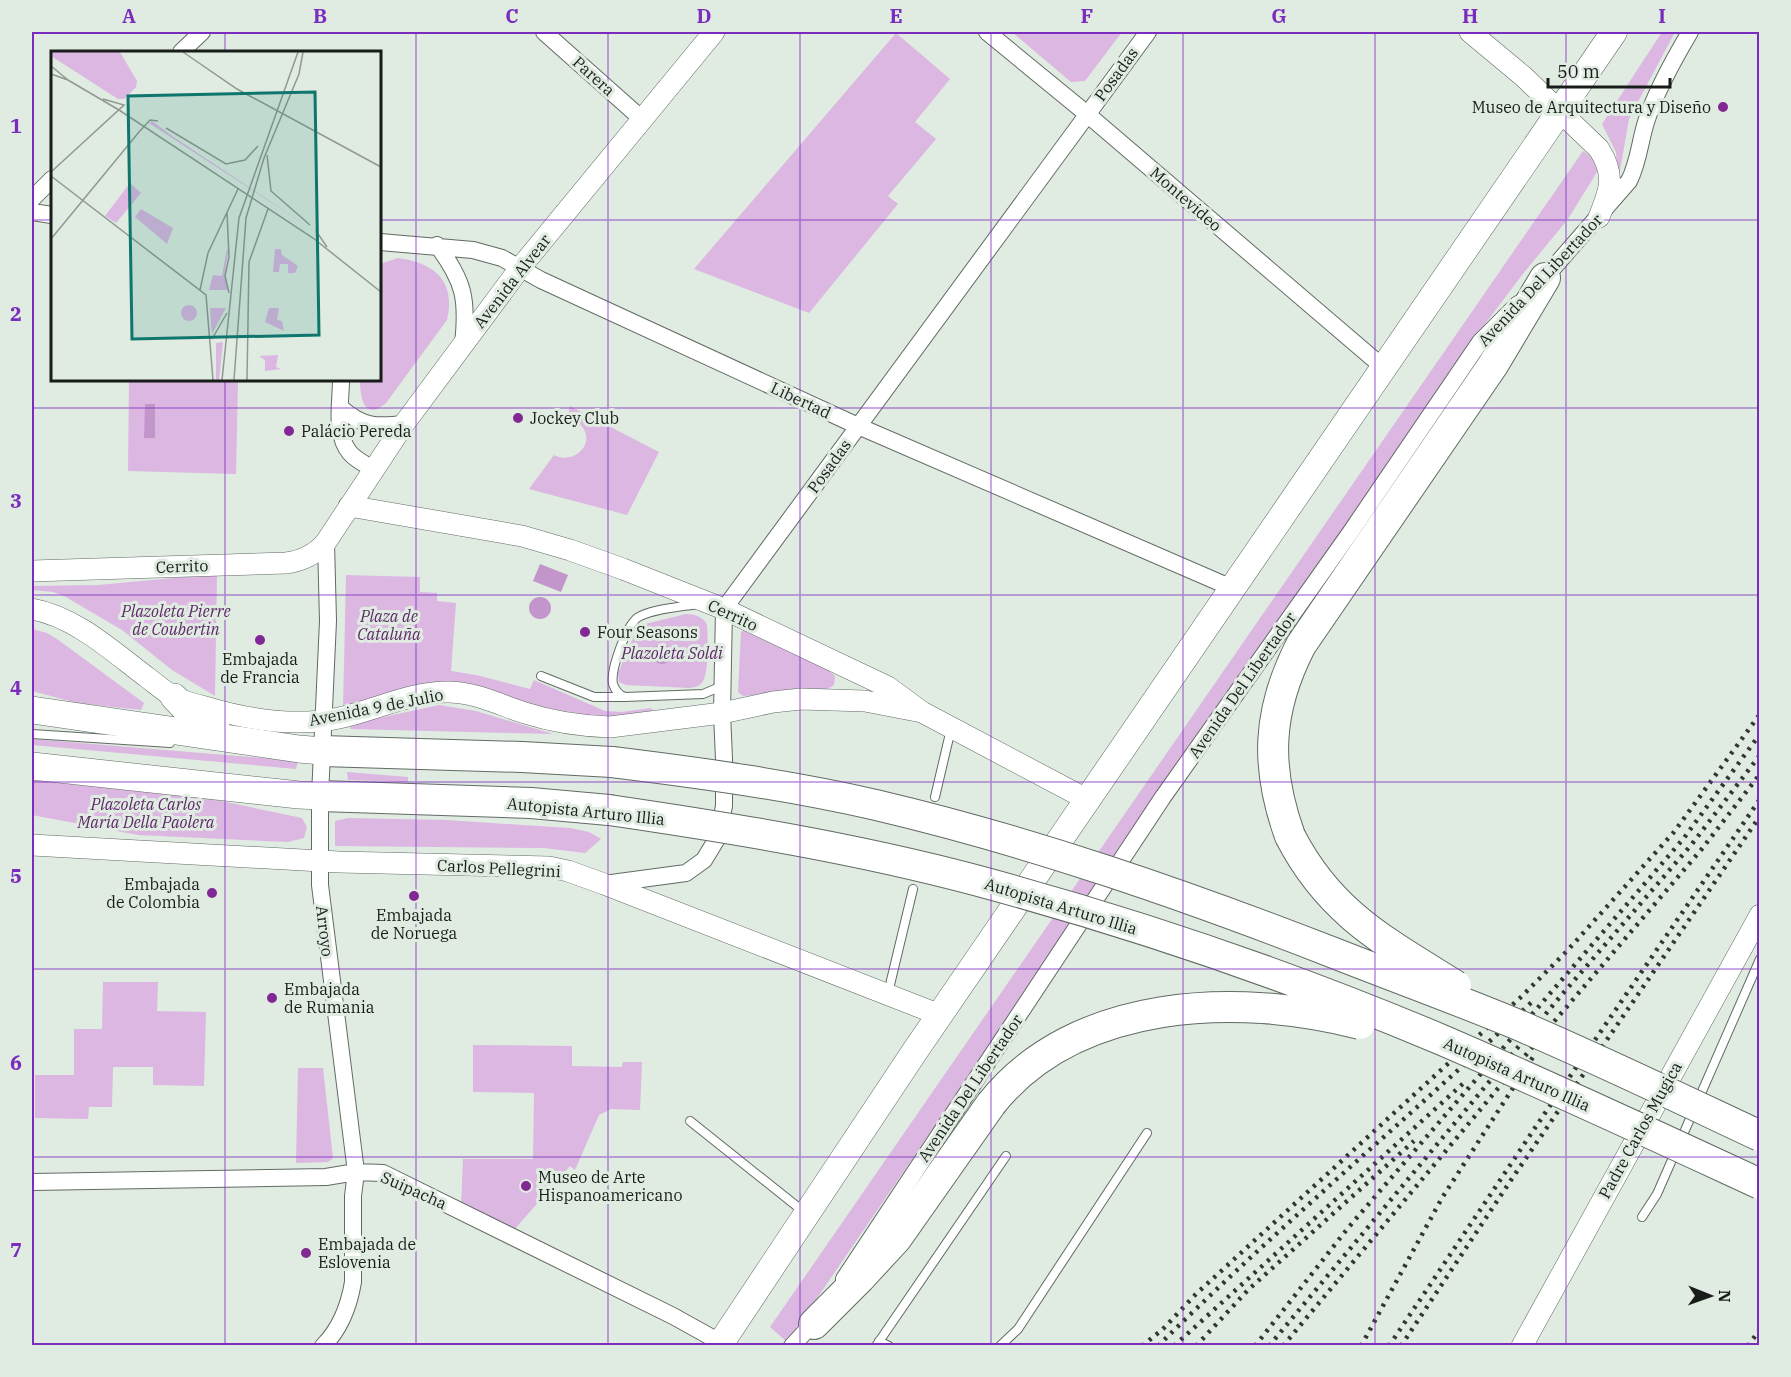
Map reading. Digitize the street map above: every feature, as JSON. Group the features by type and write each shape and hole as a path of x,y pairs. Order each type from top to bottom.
{"highway":[{"path":"1514,1023 1368,930 1327,893 1301,857 1290,836 1281,810 1275,785 1274,726 1281,691 1290,665 1301,645 1493,365 1545,278"},
{"path":"174,697 196,722 227,737"},
{"name":"Avenida 9 de Julio","path":"32,710 322,751"},
{"path":"322,751 612,762 722,775 874,805 955,825 1035,848 1182,896 1514,1023 1635,1077 1760,1137"},
{"path":"32,766 320,796"},
{"name":"Autopista Arturo Illia","path":"320,796 531,803 609,810 814,843 973,880 1149,932 1316,991 1443,1041 1624,1120 1760,1184"},
{"path":"813,1324 896,1239 1006,1086 1020,1072 1067,1041 1125,1020 1167,1011 1259,1009 1313,1014 1380,1029 1498,1066"}],"main road":[{"path":"722,1344 940,1015 1614,32"}],"street":[{"path":"182,51 202,32"},
{"name":"Parera","path":"544,32 643,120"},
{"name":"Avenida Alvear","path":"326,542 404,424 520,268 714,32"},
{"name":"Montevideo","path":"987,32 1087,114 1384,368"},
{"name":"Posadas","path":"715,605 858,426 1148,32"},
{"path":"1470,32 1524,77 1599,149 1609,170 1610,190 1599,217"},
{"name":"Avenida Del Libertador","path":"792,1346 813,1324 1163,797 1356,524 1480,342 1545,278 1599,217 1632,174 1653,102 1690,32"},
{"path":"32,199 51,179"},
{"path":"32,212 51,215"},
{"name":"Libertad","path":"381,242 436,245 486,253 858,426 1232,588"},
{"path":"436,245 449,262 462,289 466,304 463,344"},
{"path":"341,381 340,428 345,446 355,458 373,469"},
{"path":"341,408 359,422 377,426 404,424"},
{"name":"Cerrito","path":"349,506 522,536 623,568 715,605 888,687 922,712 951,729 1088,800"},
{"name":"Cerrito","path":"32,571 293,562 315,553 326,542"},
{"name":"Arroyo","path":"323,1346 345,1315 351,1294 353,1196 356,1172 320,885 320,796 328,621 326,542"},
{"path":"604,884 686,873 699,865 710,853 718,837 723,817 724,759 722,686 715,605"},
{"name":"Avenida 9 de Julio","path":"32,609 56,615 88,634 174,697 210,709 257,720 299,722 324,720 424,695 450,692 478,696 525,713 574,726 610,727 722,713 773,702 822,699 865,701 922,712"},
{"name":"Carlos Pellegrini","path":"32,845 320,861 549,867 604,884 940,1015"},
{"name":"Padre Carlos Mugica","path":"1522,1346 1760,915"},
{"name":"Suipacha","path":"32,1182 326,1177 356,1172 382,1173 673,1316 722,1344"}],"lane":[{"path":"625,698 617,693 613,684 613,675 632,624 645,614 715,605"},
{"path":"541,676 594,697 625,698 703,694 722,686"},
{"path":"935,797 951,729"},
{"path":"32,734 168,743 227,737"},
{"path":"888,994 913,889"},
{"path":"1642,1217 1657,1194 1760,959"},
{"path":"690,1121 806,1214"},
{"path":"1000,1346 1018,1329 1148,1133"},
{"path":"889,1346 878,1343 1006,1156"}],"green space":[{"path":"1012,32 1122,32 1085,81 1071,82"},
{"path":"1662,32 1675,32 1629,119 1618,182 1616,152 1602,124"},
{"path":"896,33 950,79 915,122 936,139 888,196 898,204 809,313 694,269"},
{"path":"1583,151 1596,162 1597,172 1568,219 1470,344 787,1342 770,1327"},
{"path":"398,258 423,264 440,276 448,295 449,306 447,320 386,403 373,410 368,409 362,400 360,381 381,381 381,264"},
{"path":"129,381 238,381 236,474 128,471"},
{"path":"570,406 659,452 627,515 529,489 554,455 568,458 580,452 584,447 586,435 578,422 568,415"},
{"name":"Plazoleta Pierre de Coubertin","path":"217,574 215,696 172,670 122,630 64,596 53,592 32,590 32,586 98,585"},
{"name":"Plaza de Cataluña","path":"346,575 420,577 420,592 437,593 437,601 456,603 451,671 530,689 534,680 605,711 622,712 651,708 653,713 585,720 498,697 343,709"},
{"name":"Plazoleta Soldi","path":"686,614 698,616 707,625 707,662 701,684 690,688 626,685 619,682 618,673 637,628"},
{"path":"32,629 47,633 57,639 144,703 141,710 77,703 32,691"},
{"path":"745,629 828,670 835,676 834,685 826,690 743,696 738,692 741,632"},
{"path":"439,705 476,711 553,734 350,729 351,724"},
{"path":"32,739 298,761 296,769 32,745"},
{"path":"347,772 408,777 408,782 348,780"},
{"name":"Plazoleta Carlos María Della Paolera","path":"32,780 202,797 302,818 307,827 304,838 288,842 138,835 32,815"},
{"path":"348,818 446,820 570,828 589,832 601,839 585,853 544,848 335,846 335,821"},
{"path":"103,982 158,982 157,1011 206,1012 204,1086 153,1085 153,1067 113,1067 112,1107 89,1107 88,1119 35,1118 35,1075 74,1075 74,1029 102,1029"},
{"path":"473,1045 572,1046 572,1066 622,1067 623,1062 642,1062 640,1110 611,1109 599,1115 575,1170 570,1166 513,1231 461,1208 463,1159 533,1159 534,1093 473,1092"},
{"path":"298,1068 323,1068 333,1158 328,1162 296,1163"}],"shaded area":[{"path":"145,404 155,404 155,438 144,438"},
{"path":"540,564 568,575 561,592 533,581"},
{"path":"540,597 548,600 551,608 548,616 540,619 532,616 529,608 532,600"},
{"path":"658,644 666,644 672,650 672,658 666,664 658,664 652,658 652,650"}],"railway":[{"path":"1142,1346 1522,996 1567,951 1674,832 1760,714"},
{"path":"1255,1346 1348,1228 1684,838 1760,734"},
{"path":"1269,1346 1559,998 1692,844 1760,755"},
{"path":"1283,1346 1540,1038 1701,850 1760,774"},
{"path":"1389,1346 1760,799"},
{"path":"1401,1346 1509,1183 1760,816"},
{"path":"1158,1346 1204,1301 1535,999"},
{"path":"1361,1346 1442,1198 1533,1057"},
{"path":"1174,1346 1467,1080"},
{"path":"1196,1346 1248,1290 1414,1141"},
{"path":"1748,1346 1760,1329"}],"place":[{"name":"Museo de Arquitectura y Diseño","path":"1723,107"},
{"name":"Jockey Club","path":"518,418"},
{"name":"Palácio Pereda","path":"289,431"},
{"name":"Four Seasons","path":"585,632"},
{"name":"Embajada de Francia","path":"260,640"},
{"name":"Embajada de Colombia","path":"212,893"},
{"name":"Embajada de Noruega","path":"414,896"},
{"name":"Embajada de Rumania","path":"272,998"},
{"name":"Museo de Arte Hispanoamericano","path":"526,1186"},
{"name":"Embajada de Eslovenia","path":"306,1253"}]}
